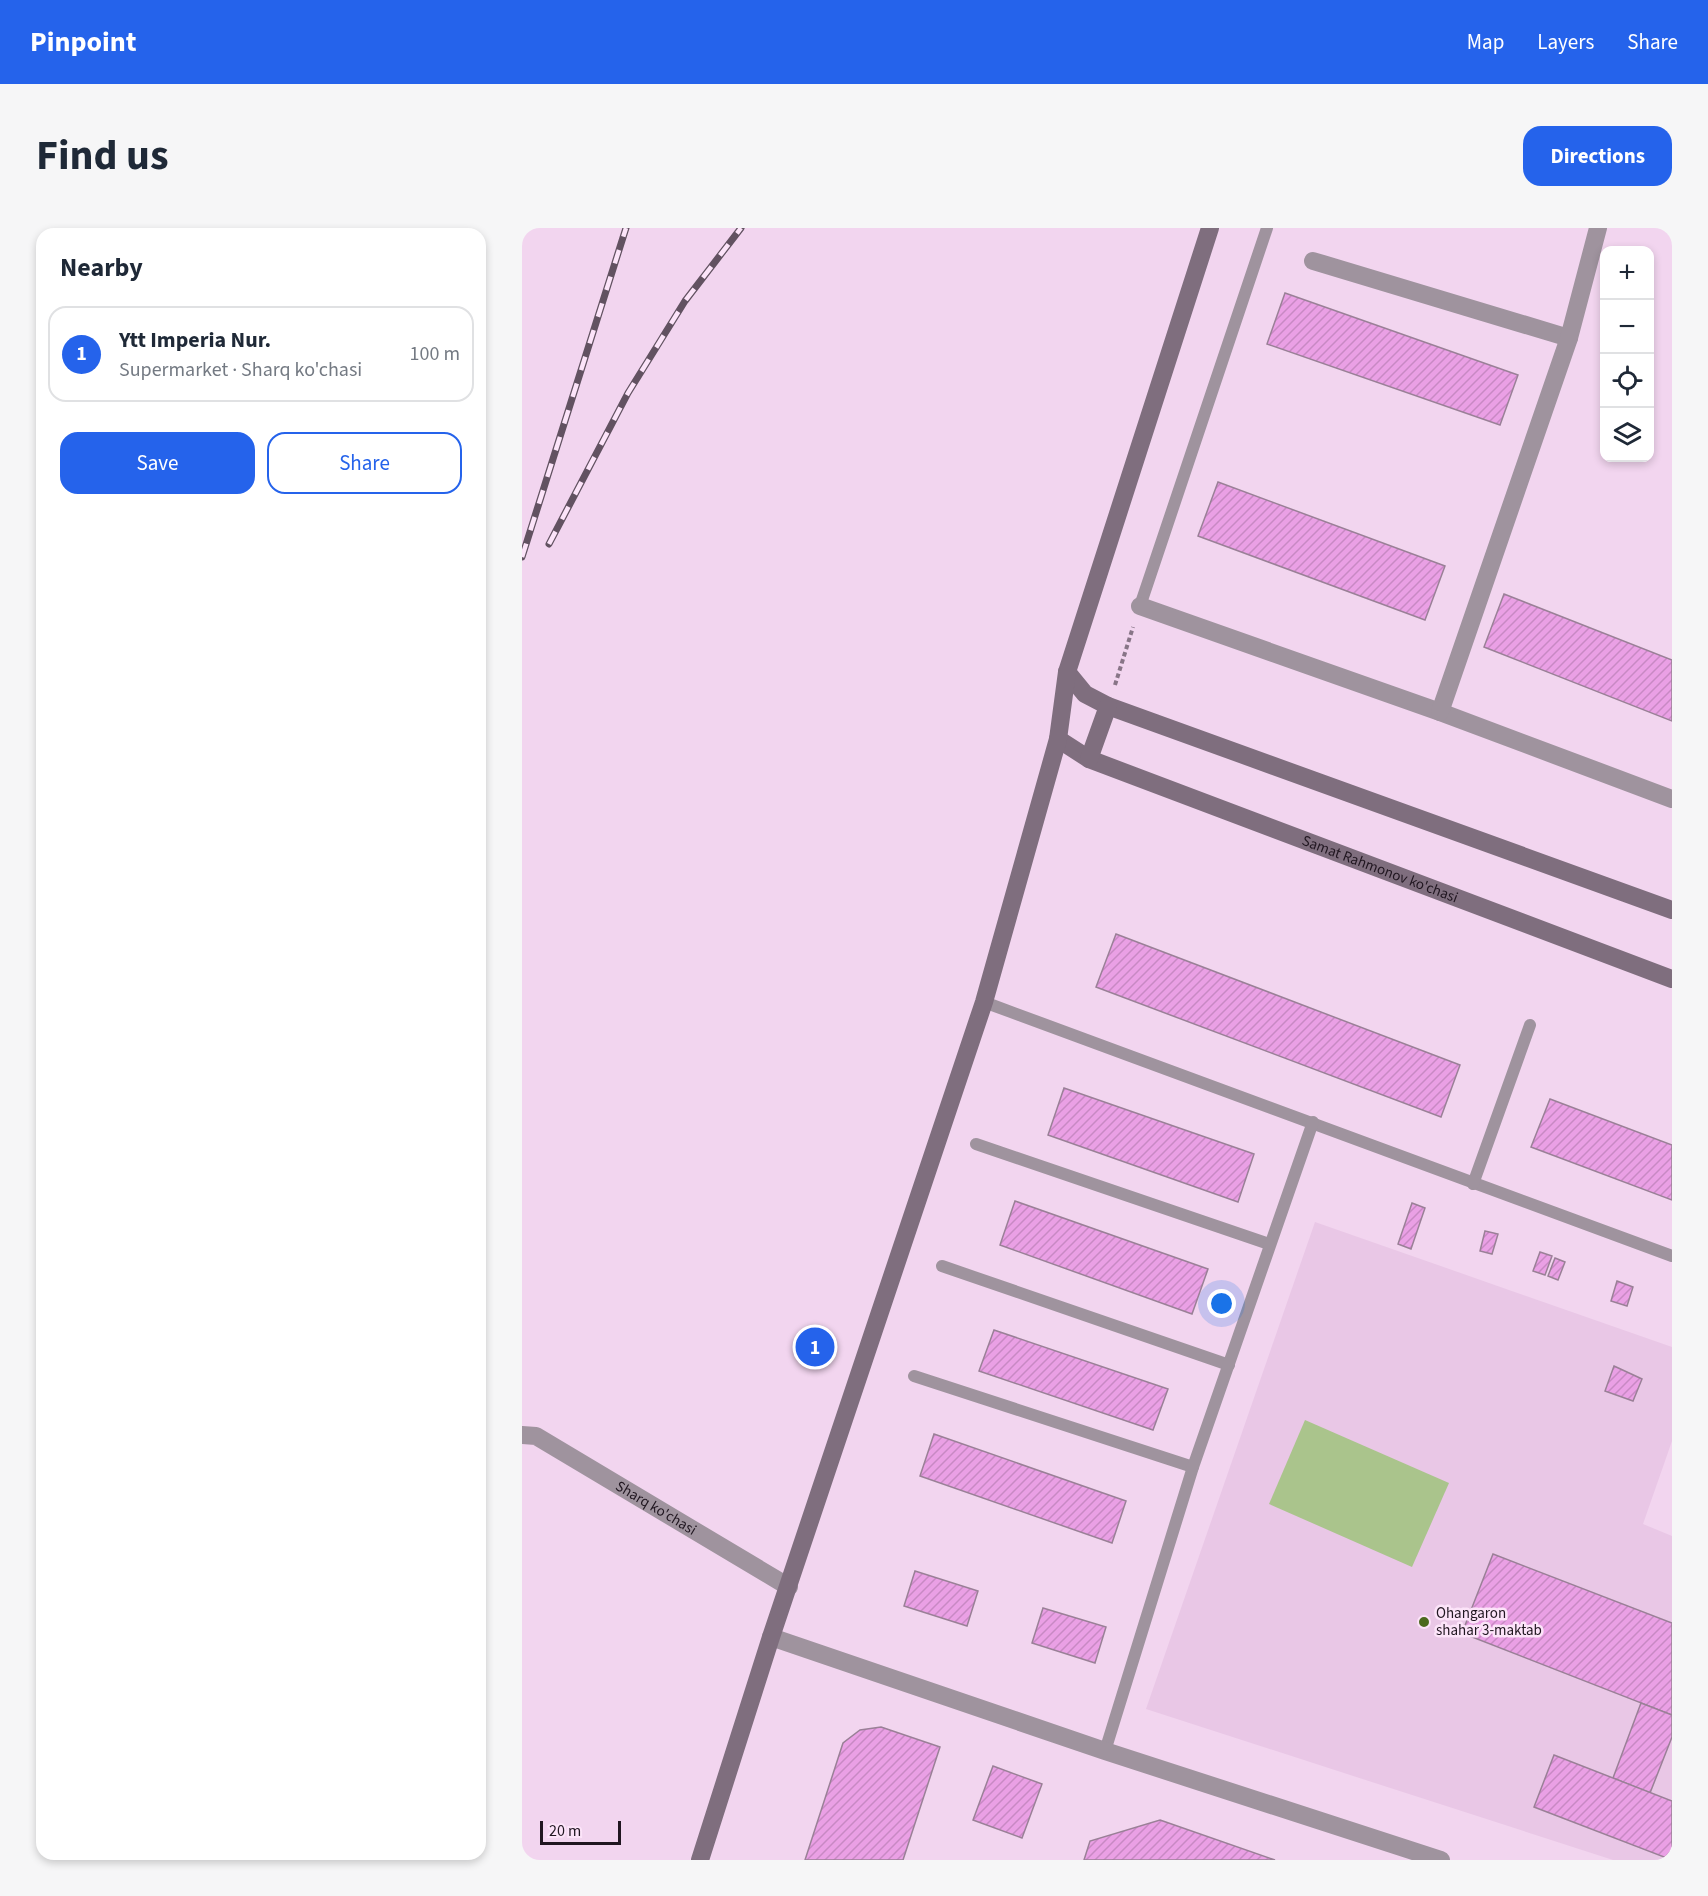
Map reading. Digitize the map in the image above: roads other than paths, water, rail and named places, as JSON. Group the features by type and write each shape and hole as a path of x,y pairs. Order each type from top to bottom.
{"main road":[{"path":"700,1860 771,1637 984,1002 1058,739 1067,672 1210,228"},
{"path":"1067,672 1085,694 1108,706 1672,910"},
{"path":"1089,759 1108,706"},
{"name":"Samat Rahmonov ko'chasi","path":"1058,739 1089,759 1672,979"}],"street":[{"path":"1440,712 1569,338 1598,228"},
{"path":"1313,261 1569,338"},
{"path":"1140,606 1440,712 1672,799"},
{"name":"Sharq ko'chasi","path":"522,1436 536,1436 789,1587"},
{"path":"771,1637 1105,1751 1442,1860"}],"lane":[{"path":"1140,606 1268,228"},
{"path":"984,1002 1672,1256"},
{"path":"1473,1184 1530,1025"},
{"path":"1105,1751 1193,1467 1313,1122"},
{"path":"976,1144 1269,1244"},
{"path":"942,1266 1229,1365"},
{"path":"914,1376 1193,1467"}],"railway":[{"path":"522,557 626,228"},
{"path":"549,544 628,393 685,301 741,228"}],"place":[{"name":"Ytt Imperia Nur.","path":"815,1347"},
{"name":"Ohangaron shahar 3-maktab","path":"1424,1622"}]}
